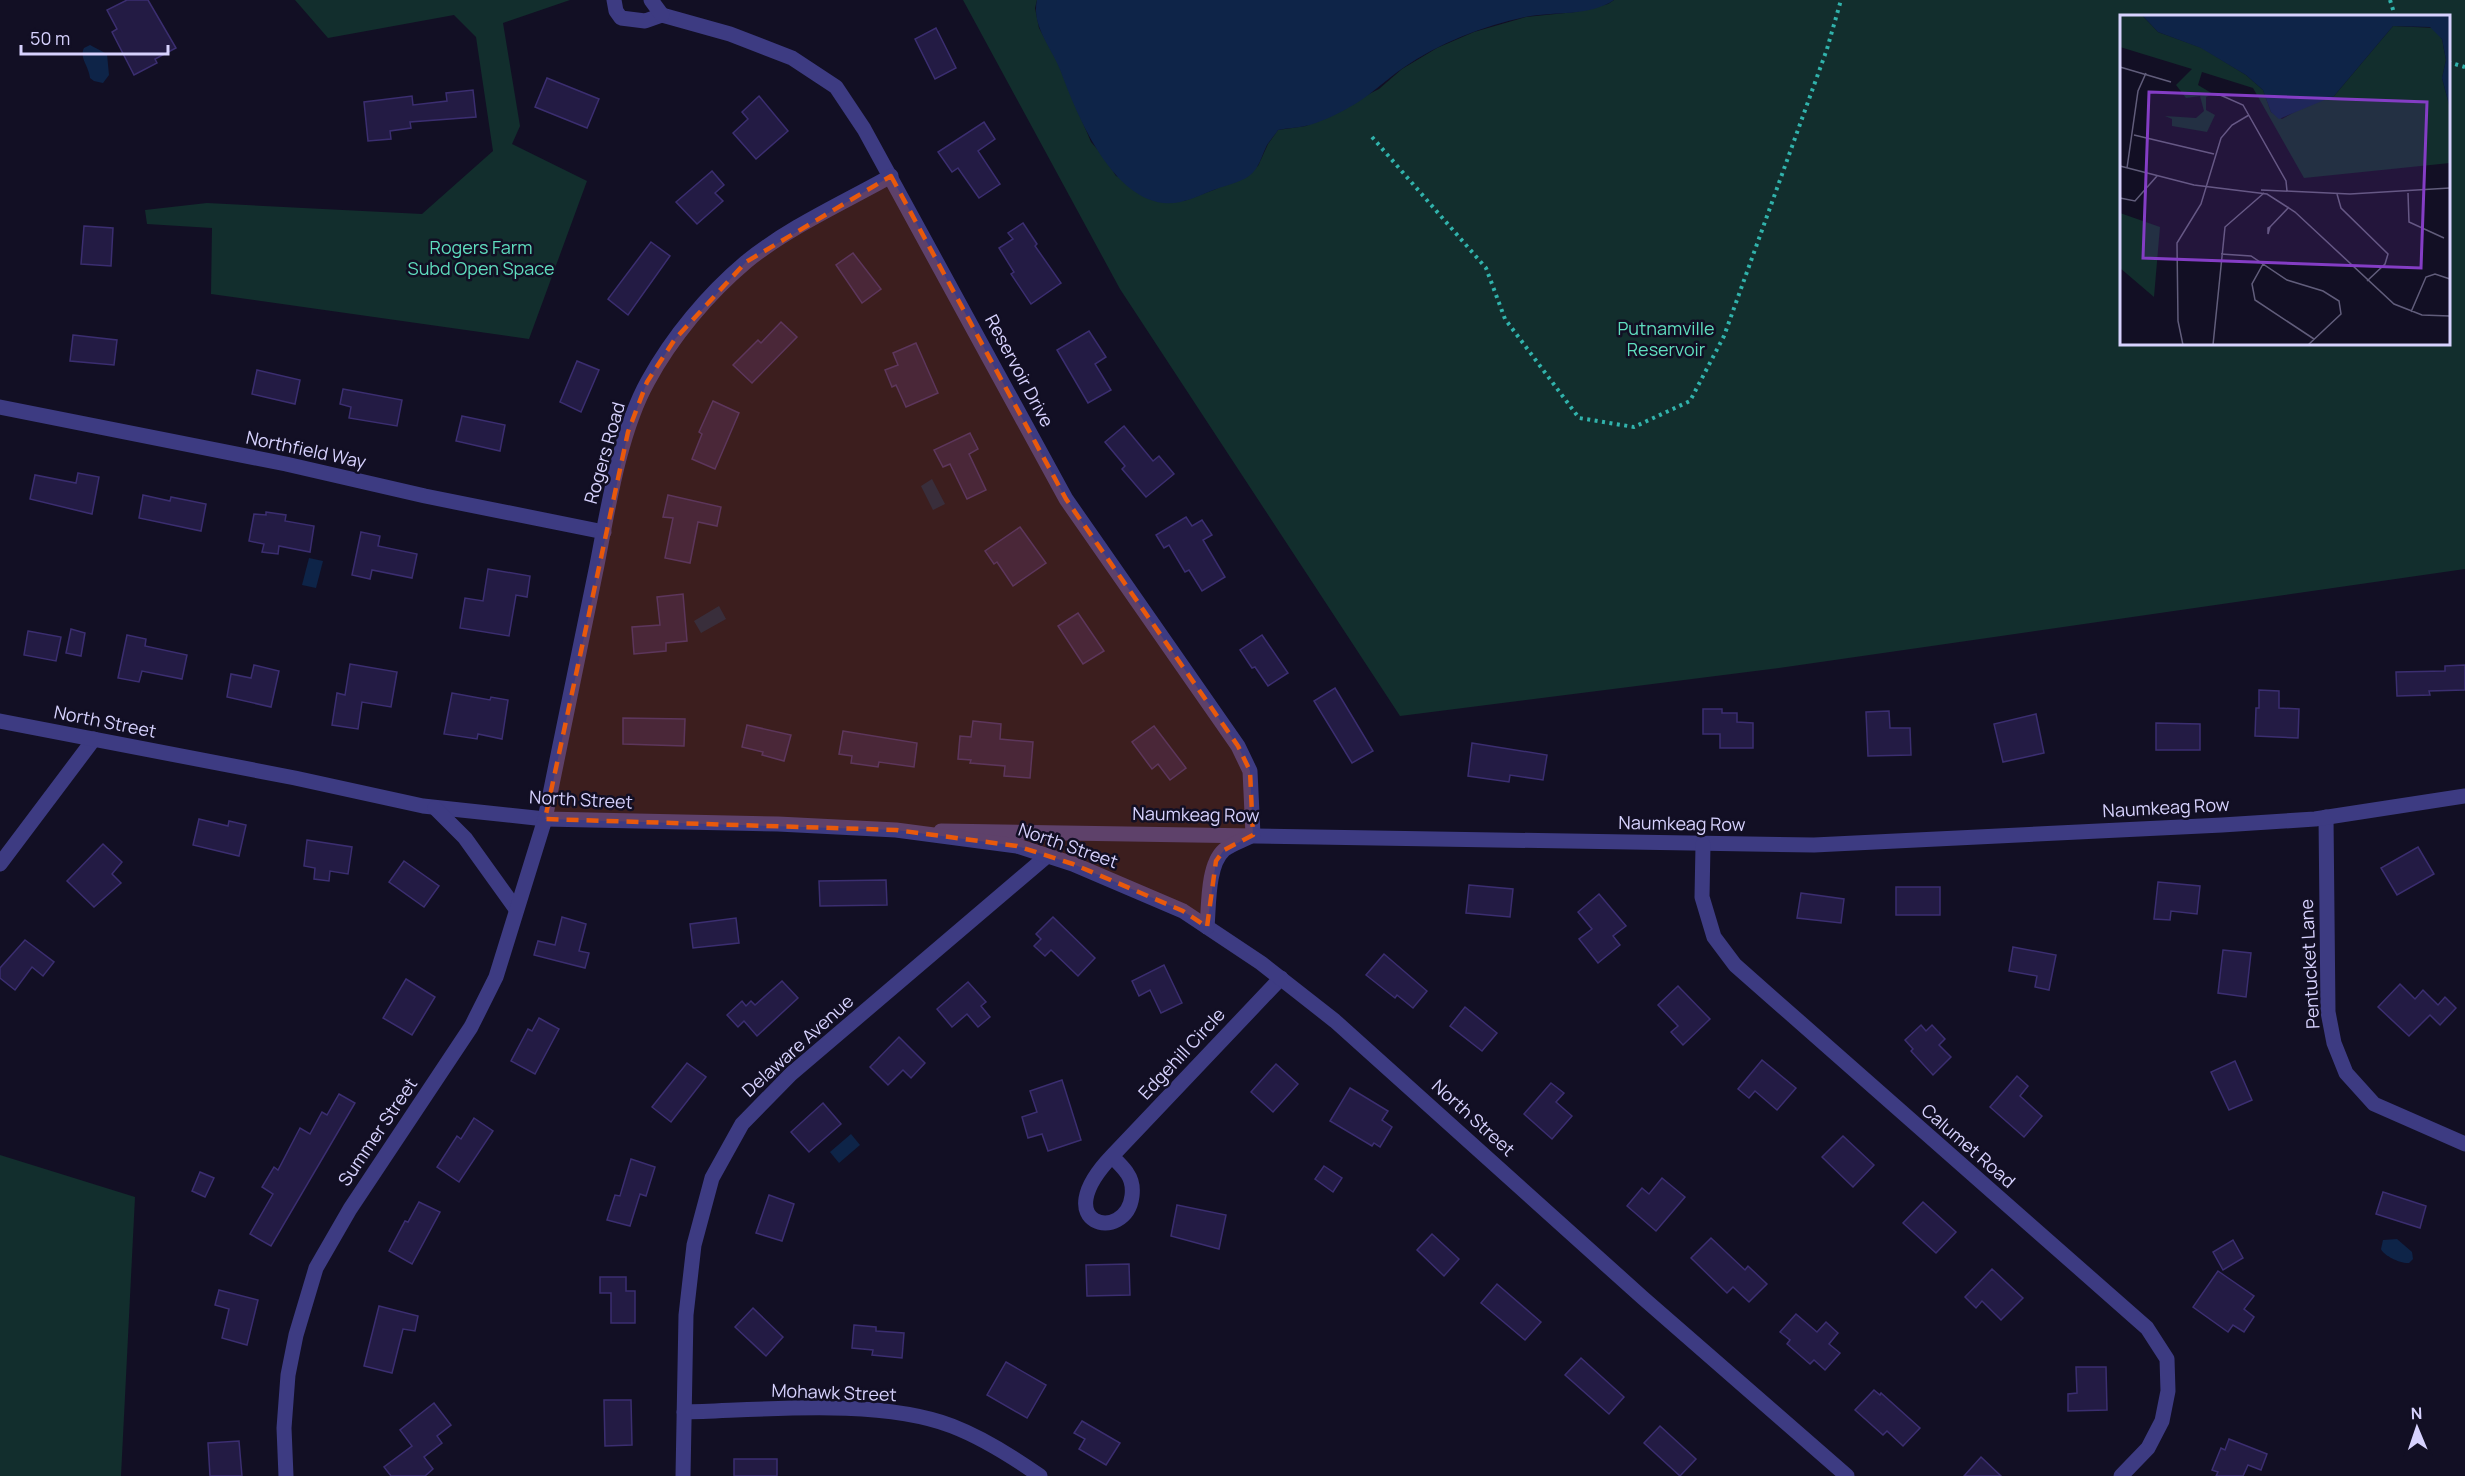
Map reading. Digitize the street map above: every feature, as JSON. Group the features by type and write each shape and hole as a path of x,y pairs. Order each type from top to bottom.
{"street":[{"name":"Reservoir Drive","path":"614,0 616,11 621,18 645,21 662,15 730,34 792,58 836,87 891,176 1066,499 1238,746 1250,771 1253,836"},
{"path":"651,0 662,15"},
{"name":"Rogers Road","path":"545,819 604,532 628,432 648,382 675,339 706,301 746,262 791,231 891,176"},
{"name":"Northfield Way","path":"0,407 286,464 425,496 604,532"},
{"name":"North Street","path":"0,721 435,808 545,819 778,824 896,830 1017,846 1073,864 1183,911 1281,978 1335,1021 1642,1298 1847,1476"},
{"path":"0,864 94,740"},
{"name":"Naumkeag Row","path":"896,830 1703,845 1814,845 2222,825 2326,817 2465,796"},
{"path":"435,808 465,838 516,909"},
{"name":"Pentucket Lane","path":"2326,817 2328,1012 2334,1043 2346,1073 2374,1104 2465,1144"},
{"name":"Summer Street","path":"286,1476 284,1428 288,1375 296,1335 316,1268 350,1209 471,1027 496,977 545,819"},
{"path":"1207,927 1210,886 1216,861 1224,850 1253,836"},
{"name":"Calumet Road","path":"1703,845 1701,897 1714,937 1735,965 2147,1328 2167,1359 2168,1391 2162,1421 2148,1449 2121,1476"},
{"name":"Delaware Avenue","path":"683,1476 686,1316 694,1245 712,1178 742,1124 791,1074 1047,856"},
{"name":"Edgehill Circle","path":"1112,1156 1281,978"},
{"name":"Mohawk Street","path":"684,1412 821,1409 894,1412 952,1426 1017,1460 1040,1476"}],"path":[{"path":"1372,137 1486,268 1505,319 1579,418 1634,427 1690,402 1724,336 1827,49 1841,0"},
{"path":"2390,0 2395,15"},
{"path":"2450,63 2465,68"}],"highlighted area":[{"path":"891,176 1066,499 1238,746 1250,771 1253,835 1224,850 1216,861 1207,927 1183,911 1073,864 1017,846 896,830 545,819 628,432 647,382 675,339 746,262"}],"green space":[{"name":"Rogers Farm Subd Open Space","path":"295,0 570,0 503,23 520,126 512,144 587,181 529,339 211,294 212,228 147,224 145,210 207,203 422,214 493,151 476,37 454,15 328,38"},
{"name":"Putnamville Reservoir","path":"963,0 1037,0 1035,8 1039,28 1056,59 1091,142 1105,158 1116,176 1184,201 1216,189 1258,166 1268,144 1278,130 1306,126 1379,89 1402,69 1437,48 1474,32 1526,17 1575,12 1608,4 1614,0 2465,0 2465,569 1779,668 1400,716 1120,289"},
{"path":"0,1155 135,1197 121,1476 0,1476"}],"water":[{"path":"1037,0 1614,0 1594,9 1536,15 1509,21 1477,30 1446,43 1417,59 1363,99 1338,113 1310,125 1278,130 1267,145 1255,170 1245,178 1188,200 1163,203 1144,197 1127,186 1098,151 1076,110 1057,63 1043,37 1037,19"},
{"path":"90,45 107,54 109,75 103,83 90,78 83,59 84,48"},
{"path":"932,479 945,504 933,510 921,486"},
{"path":"309,558 323,561 316,588 302,585"},
{"path":"719,606 726,619 701,633 694,621"},
{"path":"851,1134 860,1145 839,1163 830,1152"},
{"path":"2397,1239 2412,1252 2413,1259 2409,1263 2393,1259 2381,1249 2383,1240"}],"building":[{"path":"127,0 148,0 176,48 155,59 157,63 134,75 112,32 117,29 107,10"},
{"path":"936,28 956,68 935,79 915,39"},
{"path":"547,78 599,99 587,128 535,107"},
{"path":"473,90 476,117 410,122 411,128 390,131 391,139 368,141 364,102 412,96 413,105 447,101 446,93"},
{"path":"759,96 788,131 756,159 733,133 748,119 742,112"},
{"path":"984,122 995,139 978,151 1000,184 979,198 958,168 952,172 938,152"},
{"path":"712,171 724,185 715,193 723,201 697,224 676,202"},
{"path":"1023,223 1037,244 1035,246 1061,283 1031,304 1011,274 1014,272 999,248 1013,239 1008,233"},
{"path":"84,226 113,228 111,266 81,264"},
{"path":"651,242 670,256 628,315 608,299"},
{"path":"853,253 881,289 862,303 836,265"},
{"path":"781,322 797,337 752,383 733,365 758,340 761,343"},
{"path":"1089,331 1106,357 1095,364 1111,390 1088,403 1057,350"},
{"path":"73,335 117,340 114,365 70,361"},
{"path":"916,343 938,393 906,407 896,385 892,387 885,370 898,365 893,353"},
{"path":"577,361 599,370 581,412 560,402"},
{"path":"257,370 300,380 295,404 252,394"},
{"path":"343,389 402,400 397,426 349,418 351,407 340,404"},
{"path":"713,401 739,413 715,469 692,459 702,434 699,432"},
{"path":"462,416 505,425 500,451 456,441"},
{"path":"1124,426 1153,461 1159,456 1174,474 1146,497 1122,469 1125,466 1105,442"},
{"path":"970,433 978,449 969,454 986,490 967,499 950,464 943,467 934,450"},
{"path":"78,473 99,477 92,514 30,499 35,475 76,483"},
{"path":"143,495 170,501 171,497 206,504 201,531 139,518"},
{"path":"668,495 721,507 717,526 698,522 690,563 665,558 673,518 663,517"},
{"path":"266,512 286,515 285,521 314,526 310,552 279,546 278,554 262,552 264,544 249,541 254,514 266,515"},
{"path":"1186,517 1192,526 1202,520 1212,535 1203,540 1225,577 1202,591 1189,570 1185,572 1169,545 1164,548 1156,535"},
{"path":"1020,527 1046,563 1013,586 997,562 994,564 985,551"},
{"path":"361,532 380,536 378,546 417,554 412,578 372,570 370,579 352,575"},
{"path":"488,569 530,576 527,597 516,595 509,636 460,628 465,598 483,601"},
{"path":"683,594 687,641 666,643 666,651 634,654 632,627 660,625 657,597"},
{"path":"1078,613 1104,651 1083,664 1058,626"},
{"path":"71,629 85,633 81,656 66,653"},
{"path":"28,631 61,637 56,661 24,655"},
{"path":"127,635 146,639 145,646 187,655 182,679 142,671 139,682 118,678"},
{"path":"1262,635 1288,673 1268,686 1240,650"},
{"path":"350,664 397,672 391,707 362,702 358,729 332,725 337,693 345,695"},
{"path":"254,665 279,671 271,707 227,697 231,674 251,678"},
{"path":"2465,665 2465,690 2429,691 2430,695 2397,696 2396,672 2445,671 2445,666"},
{"path":"1335,688 1373,751 1352,763 1314,701"},
{"path":"2259,690 2279,691 2279,708 2299,709 2298,738 2255,736"},
{"path":"452,693 490,700 491,697 508,700 502,739 478,734 477,739 444,734"},
{"path":"1703,709 1722,709 1722,713 1737,713 1737,722 1753,723 1753,748 1720,748 1720,734 1703,734"},
{"path":"1889,711 1890,728 1910,728 1911,755 1868,756 1866,712"},
{"path":"2036,714 2044,753 2003,762 1994,724"},
{"path":"623,718 685,719 684,746 623,744"},
{"path":"973,721 1001,724 1000,739 1033,742 1030,778 1004,776 1005,766 970,763 971,760 958,759 960,736 971,737"},
{"path":"2156,723 2200,724 2200,750 2156,750"},
{"path":"747,725 791,735 784,761 762,755 763,752 742,747"},
{"path":"1154,726 1186,768 1170,780 1158,764 1152,769 1132,742"},
{"path":"843,731 917,743 914,767 879,762 878,767 851,763 852,756 839,754"},
{"path":"1472,743 1547,755 1543,780 1510,775 1509,782 1468,776"},
{"path":"199,819 228,826 229,821 246,825 239,856 193,845"},
{"path":"307,840 352,847 348,874 330,871 329,881 314,879 315,868 304,866"},
{"path":"103,844 122,862 112,874 121,883 94,907 67,881"},
{"path":"2418,847 2434,874 2397,895 2381,868"},
{"path":"404,861 439,886 424,907 389,882"},
{"path":"886,880 887,905 820,906 819,881"},
{"path":"2158,882 2200,886 2197,914 2171,911 2170,920 2154,919"},
{"path":"1469,885 1513,889 1510,917 1466,913"},
{"path":"1896,887 1940,887 1940,915 1896,915"},
{"path":"1801,893 1844,899 1841,923 1797,918"},
{"path":"1599,894 1626,926 1613,936 1620,945 1598,963 1579,939 1592,929 1578,912"},
{"path":"562,917 586,924 579,951 589,953 585,968 534,955 538,941 555,945"},
{"path":"1053,917 1095,958 1078,976 1051,950 1045,956 1034,946 1041,939 1036,934"},
{"path":"736,918 739,943 693,948 690,924"},
{"path":"25,940 54,962 43,976 32,967 15,990 0,978 0,968"},
{"path":"2013,947 2056,955 2049,990 2035,987 2037,976 2009,971"},
{"path":"2223,950 2251,953 2246,997 2218,993"},
{"path":"1384,954 1427,991 1413,1008 1397,995 1395,998 1366,975"},
{"path":"1164,965 1182,1003 1161,1013 1150,990 1139,996 1132,981"},
{"path":"406,979 435,997 412,1035 383,1018"},
{"path":"782,981 798,998 757,1036 744,1021 738,1027 727,1015 742,1001 746,1006 751,1001 755,1005"},
{"path":"968,982 986,1002 981,1006 990,1017 978,1027 967,1014 952,1027 937,1009"},
{"path":"2400,984 2415,999 2423,990 2438,1005 2445,997 2456,1008 2440,1025 2430,1015 2409,1036 2378,1007"},
{"path":"1678,986 1710,1019 1683,1045 1671,1032 1678,1026 1658,1005"},
{"path":"1465,1007 1497,1033 1482,1051 1450,1026"},
{"path":"539,1018 559,1029 535,1074 511,1061 528,1029 532,1031"},
{"path":"1921,1025 1926,1031 1932,1025 1945,1039 1939,1045 1951,1057 1933,1075 1911,1051 1913,1049 1905,1040"},
{"path":"899,1037 925,1063 911,1078 903,1070 888,1085 870,1067"},
{"path":"1762,1060 1796,1088 1777,1110 1755,1091 1749,1098 1738,1089"},
{"path":"2235,1061 2252,1100 2229,1110 2211,1072"},
{"path":"687,1063 706,1077 671,1122 652,1107"},
{"path":"1276,1064 1298,1084 1273,1112 1251,1092"},
{"path":"2017,1076 2028,1086 2020,1096 2042,1116 2024,1137 1990,1107"},
{"path":"1062,1080 1081,1140 1048,1151 1042,1134 1028,1138 1022,1117 1037,1112 1030,1091"},
{"path":"1551,1083 1564,1093 1556,1102 1572,1116 1552,1139 1524,1114"},
{"path":"1350,1088 1388,1111 1382,1120 1392,1127 1380,1147 1374,1143 1372,1146 1330,1121"},
{"path":"339,1094 355,1103 271,1246 250,1234 273,1194 262,1187 274,1167 278,1170 300,1128 310,1134 322,1112 327,1115"},
{"path":"823,1103 841,1124 809,1152 791,1132"},
{"path":"474,1118 493,1131 459,1182 437,1167 457,1136 461,1139"},
{"path":"1843,1136 1874,1165 1853,1187 1822,1157"},
{"path":"631,1159 655,1167 646,1196 640,1194 630,1226 607,1220 615,1195 620,1196"},
{"path":"1324,1166 1342,1178 1333,1192 1315,1179"},
{"path":"200,1172 214,1178 205,1197 192,1191"},
{"path":"1662,1178 1685,1197 1656,1231 1627,1206 1642,1188 1649,1194"},
{"path":"2383,1192 2426,1206 2420,1228 2376,1214"},
{"path":"769,1195 794,1204 782,1241 756,1233"},
{"path":"419,1202 440,1212 412,1264 389,1251 405,1221 408,1222"},
{"path":"1923,1202 1956,1232 1936,1253 1903,1223"},
{"path":"1177,1205 1226,1215 1219,1249 1171,1236"},
{"path":"1432,1234 1459,1259 1444,1276 1417,1250"},
{"path":"1711,1238 1745,1270 1748,1266 1767,1284 1749,1302 1733,1287 1727,1293 1691,1258"},
{"path":"2233,1240 2243,1258 2223,1270 2213,1252"},
{"path":"1129,1264 1130,1295 1087,1296 1086,1265"},
{"path":"1992,1269 2023,1298 2001,1320 1982,1301 1976,1308 1965,1297"},
{"path":"2218,1271 2254,1296 2244,1309 2254,1317 2244,1332 2233,1325 2228,1332 2193,1307"},
{"path":"600,1277 626,1277 626,1291 635,1291 635,1323 611,1323 611,1293 600,1293"},
{"path":"1497,1284 1541,1322 1525,1340 1481,1303"},
{"path":"219,1290 258,1300 247,1345 222,1338 229,1309 215,1305"},
{"path":"379,1306 418,1316 415,1331 403,1329 392,1373 364,1366"},
{"path":"753,1308 783,1337 766,1356 735,1327"},
{"path":"1796,1314 1817,1332 1826,1322 1838,1333 1829,1344 1840,1353 1825,1370 1814,1360 1810,1364 1787,1344 1790,1340 1780,1332"},
{"path":"854,1325 876,1327 876,1331 904,1333 902,1358 872,1355 873,1350 852,1348"},
{"path":"1581,1358 1624,1397 1609,1414 1565,1375"},
{"path":"1006,1362 1046,1385 1027,1418 987,1395"},
{"path":"2076,1367 2106,1367 2107,1410 2068,1411 2068,1394 2077,1393"},
{"path":"1874,1390 1880,1395 1881,1393 1920,1428 1903,1446 1887,1431 1883,1435 1855,1410"},
{"path":"604,1400 631,1400 632,1445 605,1446"},
{"path":"434,1403 451,1425 437,1436 442,1443 424,1457 433,1469 425,1476 391,1476 384,1467 412,1446 400,1430"},
{"path":"1082,1421 1120,1443 1106,1465 1079,1449 1085,1439 1074,1433"},
{"path":"1660,1426 1696,1459 1680,1476 1644,1443"},
{"path":"2229,1439 2267,1454 2261,1470 2248,1465 2243,1476 2216,1476 2218,1472 2212,1470 2221,1448 2225,1450"},
{"path":"239,1441 242,1476 210,1476 208,1443"},
{"path":"1981,1457 2001,1476 1964,1476"},
{"path":"734,1459 777,1459 777,1476 734,1476"}]}
